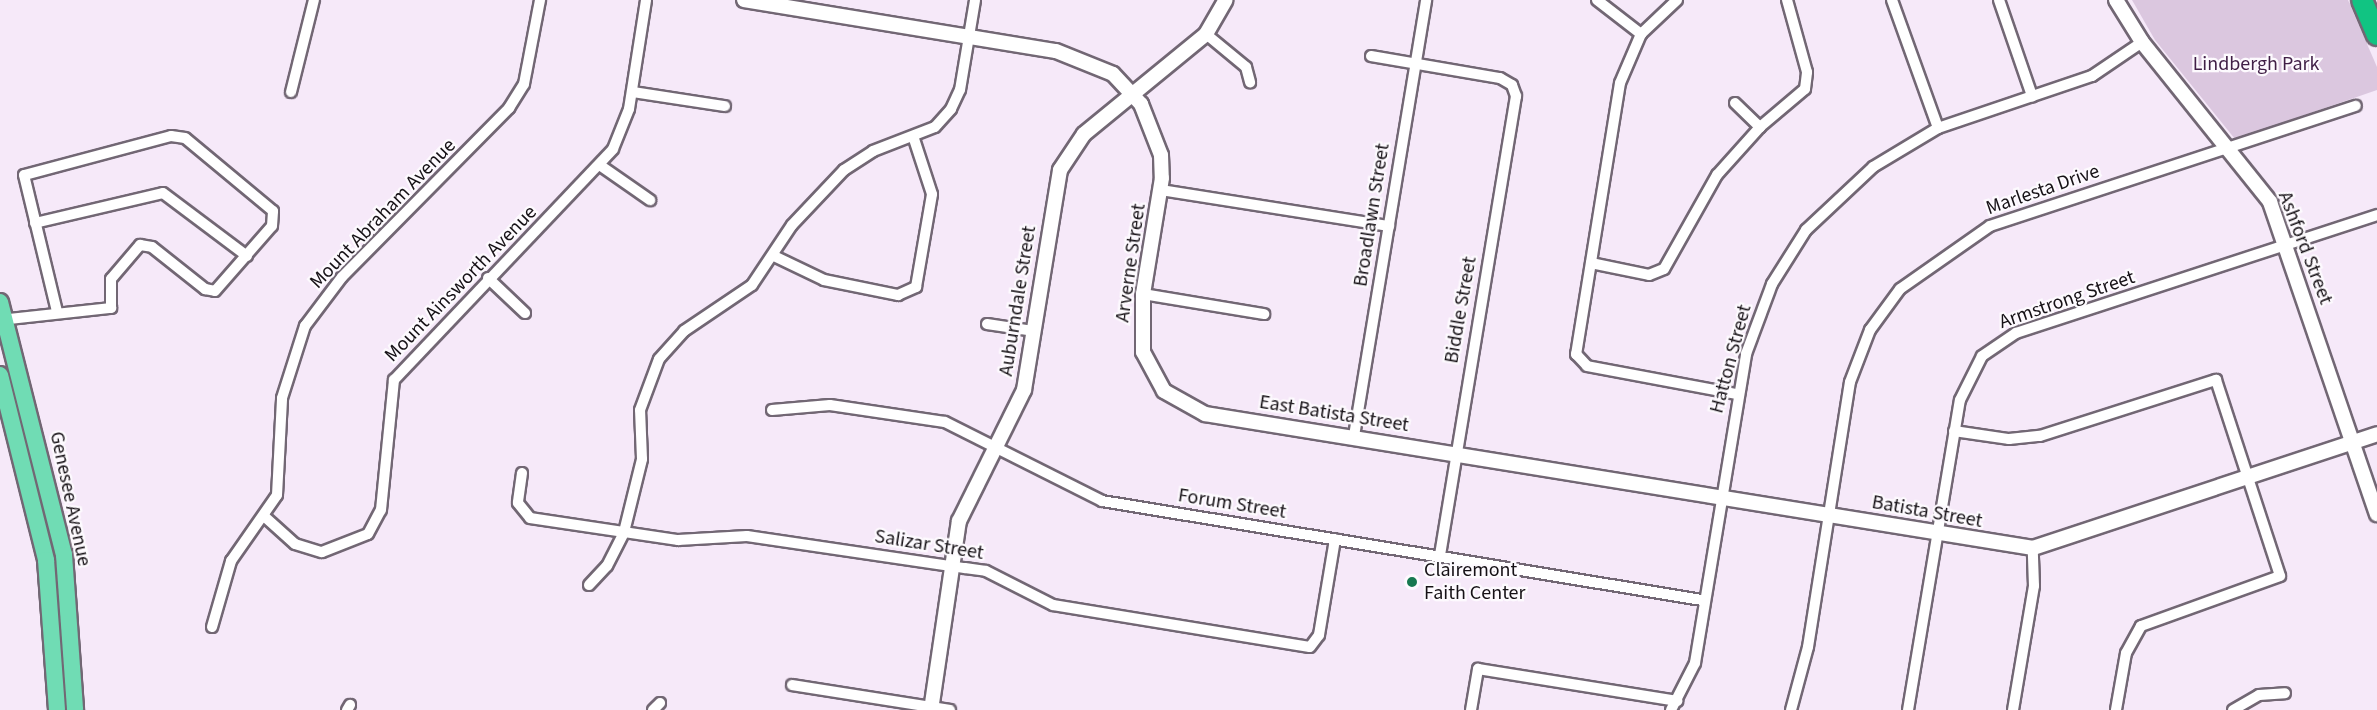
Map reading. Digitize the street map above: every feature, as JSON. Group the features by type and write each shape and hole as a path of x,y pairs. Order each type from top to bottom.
{"highway":[{"path":"2362,0 2377,35"}],"main road":[{"name":"Genesee Avenue","path":"0,302 2,319 64,555 75,710"},
{"name":"Genesee Avenue","path":"0,375 46,560 57,710"}],"street":[{"path":"291,92 314,0"},
{"name":"Mount Abraham Avenue","path":"212,627 231,561 265,517 277,495 282,398 305,326 342,277 509,108 524,84 540,0"},
{"name":"Mount Ainsworth Avenue","path":"265,517 296,544 322,552 368,534 381,510 394,380 488,278 601,166 613,148 633,92 646,0"},
{"name":"Arverne Street","path":"744,0 1077,55 1113,74 1134,93 1155,131 1161,190 1143,294 1142,342 1149,371 1164,392 1205,414"},
{"path":"589,585 606,566 624,532 642,459 640,410 659,360 684,331 752,285 774,256 792,225 844,170 873,151 914,139 951,109 970,36 975,0"},
{"path":"1226,0 1206,34 1246,68 1250,82"},
{"name":"Broadlawn Street","path":"1354,436 1426,0"},
{"path":"1597,0 1641,34"},
{"path":"1677,0 1641,34 1620,83 1576,354 1587,366 1737,394"},
{"path":"1591,263 1649,275 1664,269 1718,175 1760,127 1806,86 1787,0"},
{"path":"1892,0 1938,128"},
{"path":"1999,0 2032,96"},
{"name":"Ashford Street","path":"2116,0 2142,42 2270,202 2287,244 2377,514"},
{"name":"Auburndale Street","path":"931,709 963,506 1024,390 1060,170 1074,144 1206,34"},
{"name":"Hatton Street","path":"1674,706 1695,663 1702,600 1737,394 1760,312 1806,230 1873,167 1938,128 2092,76 2142,42"},
{"path":"1371,56 1415,63"},
{"name":"Biddle Street","path":"1415,63 1500,78 1512,85 1516,96 1440,556"},
{"path":"633,92 725,106"},
{"path":"1735,103 1760,127"},
{"name":"Marlesta Drive","path":"1791,710 1808,647 1850,382 1870,330 1900,289 1990,226 2356,106"},
{"path":"2,319 57,311 111,308 111,279 140,245 152,247 205,289 215,291 272,226 273,211 185,138 171,136 24,175 57,311"},
{"path":"774,256 824,279 898,295 918,281 932,194 914,139"},
{"path":"601,166 651,200"},
{"path":"1161,190 1389,226"},
{"path":"35,223 163,193 247,256"},
{"name":"Armstrong Street","path":"1908,710 1954,431 1966,380 1982,356 2002,341 2377,215"},
{"path":"488,278 525,313"},
{"path":"1143,294 1264,314"},
{"path":"987,324 1034,331"},
{"path":"1954,431 2009,439 2040,436 2216,380 2280,576 2141,626 2126,653 2116,710"},
{"name":"Forum Street","path":"772,410 830,405 945,422 1102,501 1702,600"},
{"name":"East Batista Street","path":"1205,414 1456,453"},
{"name":"Batista Street","path":"1456,453 2033,548 2377,434"},
{"name":"Salizar Street","path":"522,473 523,514 678,540 747,536 952,566 986,572 1053,605 1310,646 1319,635 1335,539"},
{"path":"2013,710 2034,586 2033,548"},
{"path":"1471,710 1478,669 1674,706"},
{"path":"792,685 931,709 950,710"},
{"path":"2233,710 2259,695 2285,693"}],"green space":[{"name":"Lindbergh Park","path":"2132,0 2348,0 2377,67 2377,90 2235,139 2155,40"}],"place":[{"name":"Clairemont Faith Center","path":"1412,582"}]}
